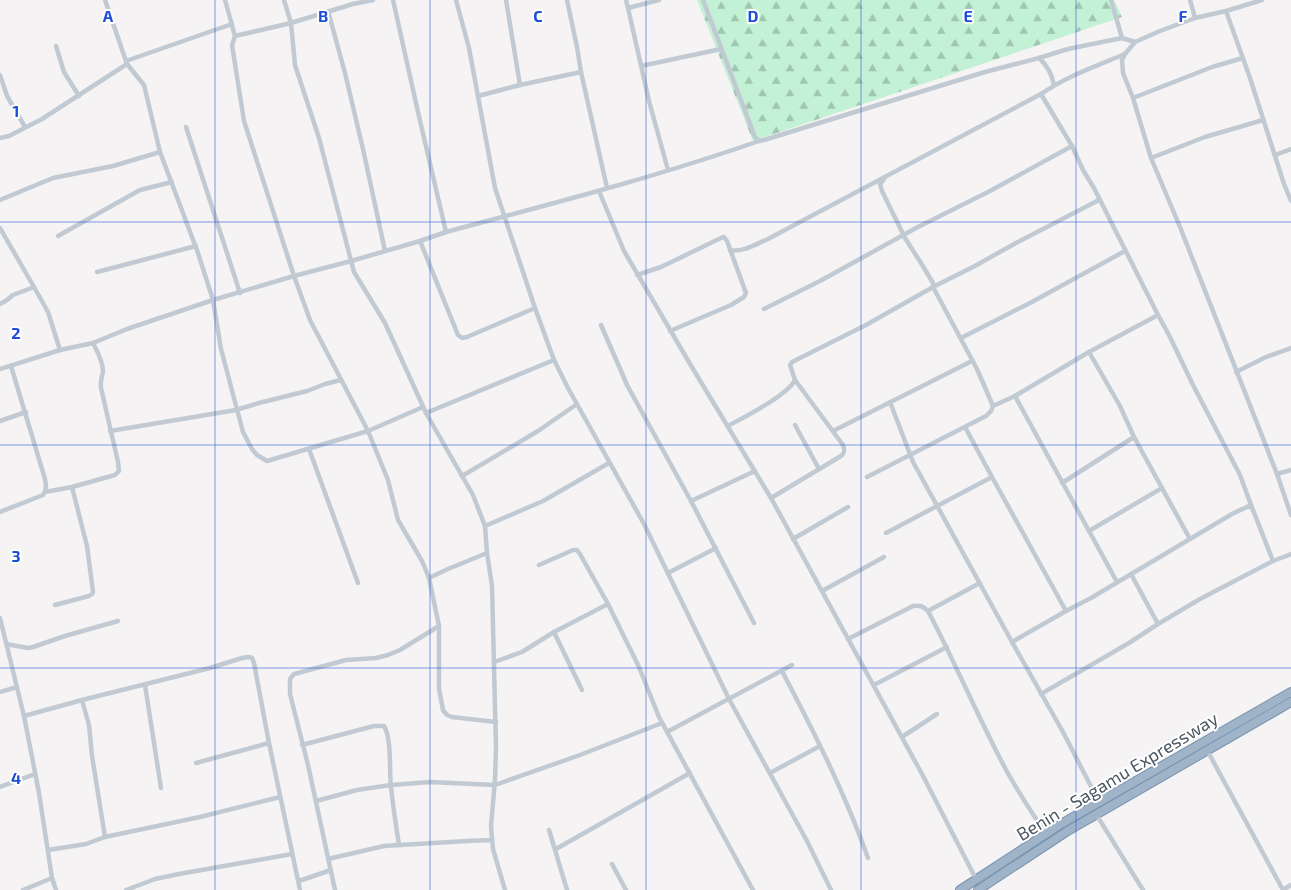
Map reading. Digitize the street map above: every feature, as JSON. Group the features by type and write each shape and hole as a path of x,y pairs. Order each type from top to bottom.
{"highway":[{"name":"Benin - Sagamu Expressway","path":"960,890 1099,802 1291,692"},
{"path":"978,890 1066,832 1291,702"}],"street":[{"path":"105,0 127,63 144,85 160,152 196,246 213,300 221,349 236,410 243,432 256,455 268,461 368,431 424,407"},
{"path":"224,0 235,36 232,45 244,121 294,276 313,326 368,431 388,480 398,520 422,561 429,578 438,626 438,689 443,710 452,717 496,722"},
{"path":"284,0 290,22 295,65 319,138 354,272 385,323 426,413 472,495 485,526 492,586 496,722 495,785 491,826 493,849 505,890"},
{"path":"235,36 328,12 352,2 373,0"},
{"path":"393,0 446,232"},
{"path":"456,0 469,48 495,188 554,360 644,524 729,698 807,841 831,890"},
{"path":"506,0 520,85"},
{"path":"568,0 580,72 607,188"},
{"path":"626,0 649,101 668,170"},
{"path":"628,8 659,0"},
{"path":"703,0 755,137 759,141"},
{"path":"1110,0 1122,38"},
{"path":"1190,0 1195,18"},
{"path":"1259,0 1226,11 1195,18 1135,42 1122,60 1123,73 1133,98 1151,158 1180,226 1277,474 1291,515"},
{"path":"1226,11 1291,201"},
{"path":"328,12 345,73 385,252"},
{"path":"0,138 9,136 42,119 127,63 232,24"},
{"path":"0,369 60,350 93,342 213,300 294,276 352,262 446,232 607,188 1068,48 1122,38 1135,42"},
{"path":"56,46 64,72 79,96"},
{"path":"641,66 721,49"},
{"path":"730,250 740,250 768,239 1041,94 1054,85 1125,54"},
{"path":"1039,58 1047,66 1054,85"},
{"path":"1133,98 1212,67 1243,58"},
{"path":"478,96 580,72"},
{"path":"0,75 7,96 25,127"},
{"path":"1041,94 1094,188 1240,475 1273,561"},
{"path":"1151,158 1205,137 1263,120"},
{"path":"186,127 240,293"},
{"path":"764,309 1072,146"},
{"path":"1275,155 1291,148"},
{"path":"0,200 52,178 112,166 160,152"},
{"path":"885,177 880,184 882,191 961,338 993,406"},
{"path":"58,236 140,190 172,182"},
{"path":"599,190 619,241 637,275 771,498 874,685 976,880"},
{"path":"771,498 844,454 845,450 795,380 790,365 792,362 866,325 933,287 1099,200"},
{"path":"0,228 48,312 60,350"},
{"path":"637,275 661,268 721,238 724,237 727,240 746,293 744,297 731,305 670,330"},
{"path":"420,241 458,335 462,338 536,308"},
{"path":"97,272 196,246"},
{"path":"961,338 1125,251"},
{"path":"0,304 14,295 34,287"},
{"path":"867,477 986,416 993,406 1015,396 1158,315"},
{"path":"601,325 626,385 691,501 754,623"},
{"path":"0,512 36,498 45,492 72,487 115,475 119,472 101,388 102,365 93,342"},
{"path":"1236,372 1266,357 1291,348"},
{"path":"1090,352 1190,539"},
{"path":"426,413 554,360"},
{"path":"833,431 972,361"},
{"path":"11,366 47,486 45,492"},
{"path":"110,431 236,410 307,392 325,384 341,380"},
{"path":"728,426 770,402 793,385 795,380"},
{"path":"1015,396 1116,582"},
{"path":"890,402 910,454 1063,732 1099,802"},
{"path":"462,476 538,431 577,404"},
{"path":"0,421 26,412"},
{"path":"795,425 819,469"},
{"path":"965,427 1066,611"},
{"path":"1062,483 1134,437"},
{"path":"310,449 358,583"},
{"path":"485,526 543,501 609,463"},
{"path":"1277,474 1291,470"},
{"path":"691,501 755,471"},
{"path":"886,533 992,477"},
{"path":"55,605 89,596 93,592 86,546 72,487"},
{"path":"1089,531 1162,488"},
{"path":"1012,642 1251,505"},
{"path":"793,538 848,507"},
{"path":"668,574 716,548"},
{"path":"539,565 574,550 577,550 580,554 608,604 639,668 662,723 753,890"},
{"path":"429,578 487,553"},
{"path":"1041,694 1200,599 1273,561 1291,554"},
{"path":"822,591 884,556"},
{"path":"1131,574 1158,624"},
{"path":"928,611 980,583"},
{"path":"494,662 522,652 554,632 608,604"},
{"path":"848,639 913,606 919,605 924,607 947,647 1015,786 1046,834"},
{"path":"0,618 1,631 17,687 36,774 52,878 56,890"},
{"path":"6,644 28,648 33,647 118,621"},
{"path":"335,890 290,694 290,682 294,674 298,672 346,660 376,658 388,655 400,650 438,626"},
{"path":"554,632 582,690"},
{"path":"874,685 947,647"},
{"path":"24,716 242,658 252,658 300,890"},
{"path":"667,732 792,666"},
{"path":"782,671 845,798 868,858"},
{"path":"145,685 161,788"},
{"path":"0,692 17,687"},
{"path":"82,700 89,725 105,837"},
{"path":"902,738 937,714"},
{"path":"316,801 357,790 391,785 430,782 495,785 662,723"},
{"path":"302,744 374,726 384,726 390,753 391,785 399,845"},
{"path":"196,762 269,743"},
{"path":"770,773 820,746"},
{"path":"1207,750 1283,890 1291,885"},
{"path":"556,849 690,773"},
{"path":"0,786 36,774"},
{"path":"48,850 86,844 105,837 200,818 280,796"},
{"path":"1096,814 1143,890"},
{"path":"549,830 567,890"},
{"path":"328,859 384,846 492,840"},
{"path":"126,890 155,879 292,854"},
{"path":"612,864 626,890"},
{"path":"298,881 331,870"},
{"path":"23,890 52,878"}],"green space":[{"path":"697,0 1114,0 1122,17 753,141"}]}
